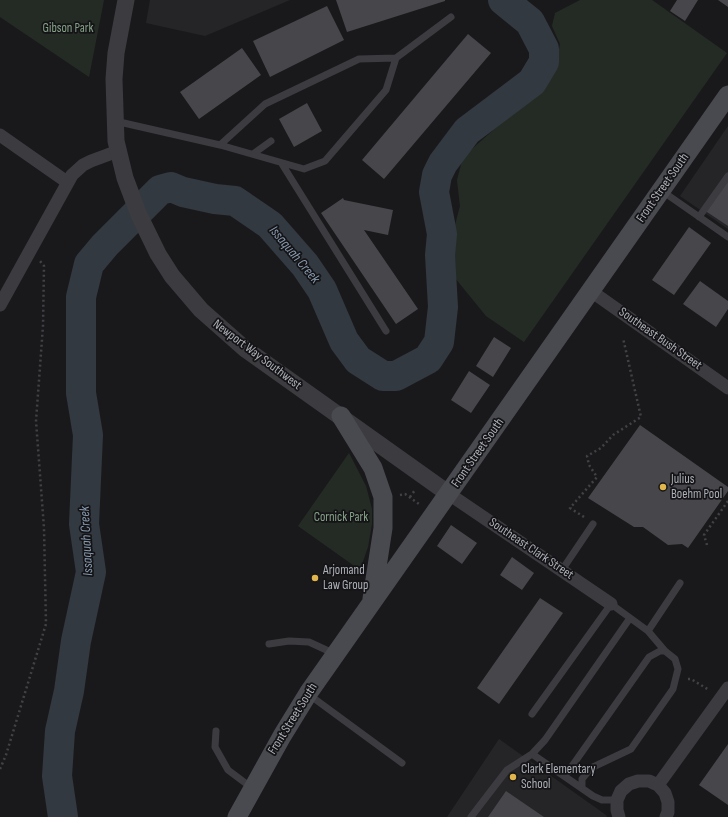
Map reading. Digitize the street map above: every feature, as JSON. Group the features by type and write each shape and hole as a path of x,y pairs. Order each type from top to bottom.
{"main road":[{"name":"Front Street South","path":"237,817 308,694 335,654 449,494 728,95"},
{"path":"341,416 373,468 383,497 383,528 372,603"}],"street":[{"name":"Newport Way Southwest","path":"126,0 116,53 114,121 118,151 130,191 147,233 172,276 201,310 236,342 449,494"},
{"path":"0,135 68,182"},
{"path":"0,305 68,182 83,165 118,151"},
{"name":"Southeast Bush Street","path":"591,291 728,388"},
{"name":"Southeast Clark Street","path":"449,494 611,604"},
{"path":"658,785 728,688"},
{"path":"619,817 617,800 621,791 634,782 648,781 658,785 665,793 668,802 668,812 666,817"}],"lane":[{"path":"114,121 220,145 282,164 304,169 325,161 386,90 396,58 450,16"},
{"path":"220,145 265,104 359,59 396,58"},
{"path":"253,154 271,141"},
{"path":"282,164 386,331"},
{"path":"699,217 728,176"},
{"path":"661,190 728,236"},
{"path":"562,570 594,524"},
{"path":"648,631 680,583"},
{"path":"532,714 611,604 648,631 665,651 675,659 677,663 677,679 673,689 631,749 591,768 582,779 582,787"},
{"path":"471,817 507,770 532,754 545,740 630,618"},
{"path":"269,644 289,641 309,642 335,654"},
{"path":"565,776 649,657 660,651 665,651"},
{"path":"308,694 402,763"},
{"path":"216,731 215,747 228,770 253,788"},
{"path":"532,754 602,800 617,800"}],"path":[{"path":"0,769 6,755 46,624 44,528 36,421 38,376 43,326 44,266 30,251"},
{"path":"594,524 570,508 597,477 589,465 587,456 601,448 613,435 641,417 623,338"},
{"path":"393,496 405,494 420,505"},
{"path":"707,545 704,535 728,501"},
{"path":"677,679 691,679 710,691"}],"shaded area":[{"path":"150,0 290,0 205,36 146,23"},
{"path":"728,126 728,229 680,196"},
{"name":"Clark Elementary School","path":"499,739 606,815 607,817 447,817"}],"green space":[{"name":"Gibson Park","path":"0,0 104,0 89,77 0,17"},
{"path":"580,0 652,0 727,53 524,342 486,316 451,273 454,229 460,206 457,180 463,157 543,86 556,65 560,44 552,26 555,13"},
{"name":"Cornick Park","path":"349,453 366,486 372,509 372,524 368,547 360,570 298,526"}],"building":[{"path":"336,0 445,0 445,1 347,32"},
{"path":"677,0 698,0 685,21 670,11"},
{"path":"718,0 728,0 728,7"},
{"path":"327,6 344,40 270,77 253,41"},
{"path":"468,34 491,53 384,179 362,160"},
{"path":"242,48 261,75 199,119 180,92"},
{"path":"307,103 322,131 294,147 279,119"},
{"path":"728,176 728,226 704,210"},
{"path":"343,198 344,200 393,210 388,235 364,230 418,309 396,324 321,213"},
{"path":"689,227 711,243 674,295 652,280"},
{"path":"700,281 728,301 728,309 716,327 683,304"},
{"path":"494,337 511,348 493,377 476,366"},
{"path":"469,371 490,385 471,413 451,400"},
{"path":"640,425 728,487 728,491 688,548 682,544 668,545 643,527 634,527 588,498"},
{"path":"451,525 477,543 462,564 437,546"},
{"path":"512,557 534,573 522,590 500,575"},
{"path":"540,598 563,613 499,704 477,688"},
{"path":"728,744 728,805 699,785"},
{"path":"506,791 544,817 488,817"}],"waterway":[{"name":"Issaquah Creek","path":"63,817 57,776 60,731 69,691 76,641 91,572 84,524 88,435 81,393 81,297 89,264 105,245 160,190 171,187 183,192 215,199 235,201 270,225 305,265 322,290 344,341 358,360 383,376 396,376 428,359 439,342 443,307 440,255 442,234 434,192 437,175 443,163 467,131 532,82 544,62 544,49 530,22 503,0"}],"place":[{"name":"Julius Boehm Pool","path":"663,487"},
{"name":"Arjomand Law Group","path":"315,578"},
{"name":"Clark Elementary School","path":"513,777"}]}
